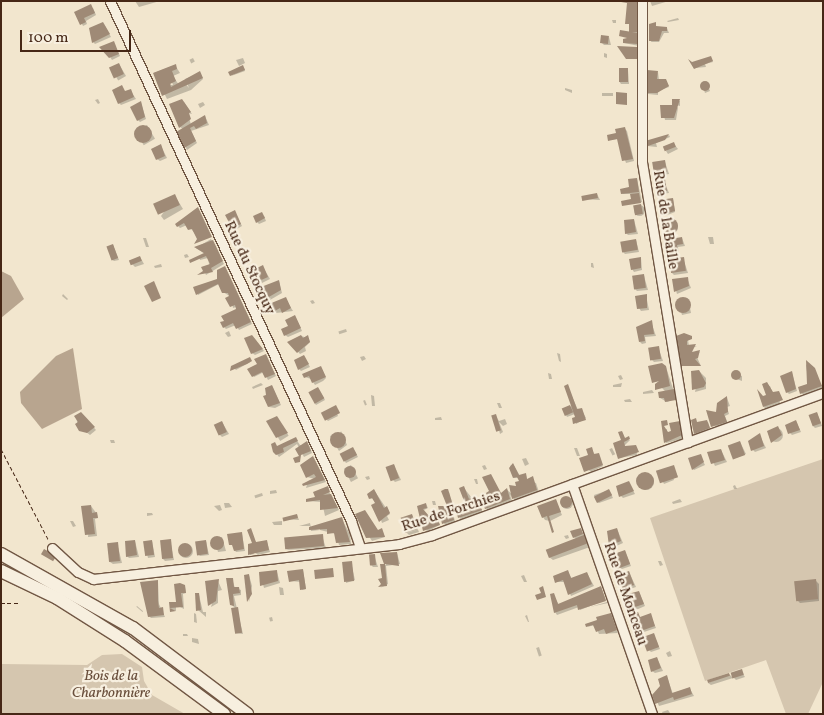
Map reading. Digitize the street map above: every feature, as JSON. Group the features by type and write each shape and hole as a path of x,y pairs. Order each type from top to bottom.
{"main road":[{"path":"1,554 126,623 247,714"},
{"path":"1,570 57,598 125,641 224,714"}],"street":[{"name":"Rue du Stocquy","path":"110,1 348,514 360,547"},
{"name":"Rue de la Baille","path":"642,1 642,162 688,442"},
{"name":"Rue de Forchies","path":"52,548 78,572 93,579 399,544 432,536 823,394"},
{"name":"Rue de Monceau","path":"572,484 652,714"}],"path":[{"path":"1,449 52,548"},
{"path":"1,603 19,603"}],"green space":[{"path":"823,459 823,682 808,714 786,714 766,660 705,681 650,518"},
{"name":"Bois de la Charbonnière","path":"122,654 142,667 144,681 152,695 185,714 1,714 1,664 87,665 102,655"}],"shaded area":[{"path":"1,271 11,276 24,299 1,318"},
{"path":"73,348 82,409 42,429 21,403 20,392 56,356"}],"building":[{"path":"637,1 638,32 629,32 629,24 625,24 627,3 621,2"},
{"path":"91,4 95,13 84,18 86,22 80,25 74,12"},
{"path":"103,22 110,34 92,43 89,28"},
{"path":"656,22 656,26 667,27 667,31 662,31 659,41 649,41 649,24"},
{"path":"620,30 638,33 638,44 623,43 623,39 627,38 619,36"},
{"path":"601,35 609,36 608,44 600,43"},
{"path":"114,41 119,54 109,58 99,47"},
{"path":"617,46 637,47 637,59 626,59"},
{"path":"711,56 713,61 694,69 688,59 692,62"},
{"path":"119,63 124,74 114,78 109,67"},
{"path":"176,64 177,69 172,71 176,81 170,84 171,87 200,71 203,78 162,96 153,73"},
{"path":"243,65 245,70 230,76 228,72"},
{"path":"619,68 628,68 628,82 619,82"},
{"path":"647,70 658,71 657,79 666,79 669,86 657,93 645,93"},
{"path":"705,81 710,86 705,91 700,86"},
{"path":"122,85 125,91 131,89 134,97 118,104 112,90"},
{"path":"616,92 627,93 627,105 616,104"},
{"path":"182,99 191,112 189,113 191,119 179,128 169,104"},
{"path":"672,99 680,99 674,118 661,118 660,105 672,105"},
{"path":"141,101 145,117 137,121 130,107"},
{"path":"205,115 207,123 196,129 194,126 190,128 196,141 184,148 176,132"},
{"path":"143,125 149,128 152,134 149,140 143,143 137,140 134,134 137,128"},
{"path":"625,127 633,159 622,161 617,139 608,141 607,135 616,133 615,129"},
{"path":"669,134 665,140 645,147 645,141"},
{"path":"674,142 676,147 665,151 663,146"},
{"path":"161,144 165,156 156,160 151,149"},
{"path":"665,160 667,172 654,174 652,162"},
{"path":"637,178 639,192 621,194 620,189 629,187 628,179"},
{"path":"665,179 667,191 657,192 655,181"},
{"path":"597,193 598,198 582,201 581,196"},
{"path":"639,193 641,203 622,206 621,201 631,199 630,194"},
{"path":"175,194 180,205 158,215 153,204"},
{"path":"673,198 675,211 661,215 659,200"},
{"path":"641,204 643,214 635,215 633,206"},
{"path":"198,207 212,237 194,244 197,239 192,229 188,230 184,223 177,227 175,224"},
{"path":"235,210 241,224 232,228 225,215"},
{"path":"262,212 265,218 256,223 253,216"},
{"path":"670,218 678,226 670,234 662,226"},
{"path":"634,219 636,232 625,234 624,220"},
{"path":"682,237 683,244 677,245 678,252 668,254 665,240"},
{"path":"636,239 638,250 622,253 620,242"},
{"path":"213,240 223,261 211,268 213,272 197,275 203,271 201,267 210,264 206,256 190,263 189,260 204,253 194,247"},
{"path":"113,244 118,258 112,260 106,246"},
{"path":"140,256 142,261 131,265 129,260"},
{"path":"641,257 641,268 631,270 629,259"},
{"path":"684,257 686,271 671,273 669,259"},
{"path":"263,265 268,277 259,281 253,270"},
{"path":"225,266 251,322 236,329 233,323 223,328 220,322 224,321 221,316 236,309 235,305 230,307 225,298 229,296 228,293 222,293 218,284 196,295 193,287 217,279 217,270"},
{"path":"644,274 646,288 634,290 632,276"},
{"path":"688,277 689,286 674,292 672,279"},
{"path":"279,280 281,290 267,298 261,287"},
{"path":"154,281 161,298 152,302 144,286"},
{"path":"647,294 647,308 637,309 635,296"},
{"path":"286,297 291,308 282,313 280,308 273,312 269,304"},
{"path":"683,297 691,305 683,313 675,305"},
{"path":"295,315 301,328 284,336 281,329 288,326 285,320"},
{"path":"652,320 654,334 644,335 645,341 639,342 636,327"},
{"path":"684,333 692,336 692,339 687,341 687,345 696,344 692,352 700,350 698,358 695,359 701,366 681,366 676,336"},
{"path":"252,335 263,349 251,354 244,338"},
{"path":"301,335 303,338 308,335 310,342 297,353 287,342"},
{"path":"659,346 661,359 650,361 648,348"},
{"path":"266,354 275,374 265,378 262,372 252,377 247,369 257,364 254,359"},
{"path":"304,355 309,364 298,370 294,360"},
{"path":"250,357 252,361 230,371 231,366"},
{"path":"806,360 815,368 822,386 800,394 798,387 807,384"},
{"path":"662,363 666,366 670,386 655,390 655,384 659,381 652,383 648,366"},
{"path":"321,366 326,377 312,383 309,376 304,378 302,374"},
{"path":"699,370 706,383 704,387 692,390 691,371"},
{"path":"734,370 738,370 741,375 740,379 734,380 731,377 731,373"},
{"path":"792,371 796,389 786,393 780,376"},
{"path":"767,382 773,392 779,391 783,400 763,407 757,389 763,396 766,395 762,384"},
{"path":"568,384 577,409 582,408 586,420 573,424 572,418 575,417 564,386"},
{"path":"272,385 280,403 268,407 263,396 266,395 265,388"},
{"path":"318,387 324,398 315,404 308,392"},
{"path":"674,389 676,400 665,402 664,398 659,398 658,392"},
{"path":"727,396 728,412 724,414 727,422 711,427 706,410 716,412 717,403"},
{"path":"336,405 340,413 325,421 321,413"},
{"path":"570,405 573,412 565,416 562,409"},
{"path":"81,412 95,427 87,433 79,431 75,424 78,422 74,416"},
{"path":"817,412 821,423 813,426 809,415"},
{"path":"496,414 501,430 496,432 491,415"},
{"path":"277,416 288,433 276,438 266,421"},
{"path":"696,418 697,422 707,420 710,428 694,434 691,420"},
{"path":"667,420 668,425 664,426 668,432 671,431 669,423 680,421 682,435 664,443 661,421"},
{"path":"796,420 800,430 788,434 785,425"},
{"path":"222,421 227,432 219,436 214,425"},
{"path":"778,426 782,435 771,443 767,431"},
{"path":"622,431 625,438 629,436 630,439 624,442 625,446 636,445 639,452 618,459 613,443 621,440 618,432"},
{"path":"335,432 341,432 346,437 344,446 335,448 330,443 330,437"},
{"path":"760,433 764,446 751,451 748,441"},
{"path":"296,437 298,441 283,448 284,452 276,455 273,452 271,444 275,442 277,446"},
{"path":"307,441 311,451 301,455 300,462 295,463 293,458 299,456 295,449"},
{"path":"740,441 745,455 733,460 728,445"},
{"path":"353,447 357,455 344,462 340,454"},
{"path":"592,447 594,454 599,453 603,465 584,472 579,458 588,455 586,449"},
{"path":"721,449 725,460 711,464 707,452"},
{"path":"701,454 704,462 692,470 688,458"},
{"path":"313,456 325,480 303,486 302,484 316,477 314,474 306,478 300,465"},
{"path":"513,463 519,475 526,473 527,479 533,476 537,490 512,499 509,485 516,486 515,482 519,481 517,477 513,478 509,468"},
{"path":"394,464 399,478 391,481 386,467"},
{"path":"674,465 678,477 660,483 656,471"},
{"path":"352,466 355,467 355,477 348,478 345,477 344,470 345,467"},
{"path":"645,472 651,475 654,481 651,487 645,490 639,487 636,481 639,475"},
{"path":"491,474 501,493 507,488 510,499 485,509 481,500 488,498 486,493 489,491 482,477"},
{"path":"629,481 634,491 619,497 616,486"},
{"path":"328,486 330,492 323,495 331,494 338,508 320,510 320,500 306,502 306,499 315,497 313,492"},
{"path":"464,486 469,499 476,495 482,510 458,518 455,506 466,506 459,488"},
{"path":"374,489 384,508 387,506 390,513 379,522 371,505 375,503 372,498 369,499 367,494"},
{"path":"448,489 453,505 450,506 454,520 442,524 438,506 447,506 441,491"},
{"path":"609,489 612,495 597,503 594,497"},
{"path":"564,496 568,496 572,502 568,508 564,508 560,504 560,500"},
{"path":"556,499 561,512 549,516 554,532 552,533 547,516 542,518 537,506"},
{"path":"426,503 427,508 423,509 429,516 427,518 436,514 440,525 423,531 417,506"},
{"path":"91,505 92,513 97,512 98,518 93,518 95,534 85,535 81,506"},
{"path":"365,510 378,530 382,528 385,537 366,538 355,514"},
{"path":"297,514 298,518 283,522 282,518"},
{"path":"412,514 417,529 406,533 401,518"},
{"path":"342,517 350,542 336,543 334,533 327,534 327,529 309,530 309,527"},
{"path":"251,528 256,542 267,540 269,550 248,555 248,544 252,543 247,530"},
{"path":"581,528 583,534 573,538 570,531"},
{"path":"617,528 621,541 609,546 607,531"},
{"path":"242,532 244,549 234,551 232,545 229,545 227,534"},
{"path":"323,534 324,546 285,549 284,537"},
{"path":"584,535 587,543 549,558 546,550"},
{"path":"214,536 220,536 224,543 220,550 214,550 210,546 210,540"},
{"path":"171,539 173,558 162,559 160,540"},
{"path":"135,540 137,555 126,557 125,541"},
{"path":"152,540 154,555 145,556 143,541"},
{"path":"206,540 208,554 197,555 195,542"},
{"path":"118,542 120,561 109,562 107,543"},
{"path":"185,543 190,545 192,550 190,555 185,557 180,555 178,550 180,545"},
{"path":"44,549 56,556 53,561 41,554"},
{"path":"625,550 630,564 617,569 612,555"},
{"path":"397,552 399,566 385,564 387,586 378,587 381,584 378,579 382,578 380,564 384,564 380,553"},
{"path":"375,554 376,565 370,565 369,555"},
{"path":"352,561 354,581 344,582 342,562"},
{"path":"333,568 334,577 315,579 314,570"},
{"path":"303,569 306,589 300,590 299,580 289,582 287,571"},
{"path":"277,570 278,581 260,586 259,572"},
{"path":"568,570 571,578 587,572 592,584 568,595 563,580 555,583 553,576"},
{"path":"629,571 634,585 623,589 618,575"},
{"path":"249,574 252,594 247,602 244,575"},
{"path":"226,578 233,578 234,587 239,587 240,593 233,594 234,606 230,605"},
{"path":"219,579 216,601 208,606 205,581"},
{"path":"816,579 818,599 796,601 794,581"},
{"path":"158,580 159,608 163,607 164,615 148,617 140,582"},
{"path":"180,583 185,585 186,593 181,593 183,607 170,608 176,611 170,612 169,602 176,602 174,584"},
{"path":"543,586 546,597 537,600 535,595 541,593 539,588"},
{"path":"601,586 606,601 578,610 577,605 554,613 550,594 554,593 558,604"},
{"path":"639,591 644,604 632,608 628,594"},
{"path":"195,593 199,593 201,610 196,611"},
{"path":"238,607 242,633 235,634 231,608"},
{"path":"638,612 640,617 651,613 655,626 638,632 633,614"},
{"path":"611,613 617,630 606,634 604,629 596,632 593,625 586,627 585,624 597,620 596,617"},
{"path":"654,633 659,647 647,652 642,637"},
{"path":"657,657 661,668 651,672 648,660"},
{"path":"742,669 744,675 732,678 731,673"},
{"path":"729,673 730,676 708,683 707,680"},
{"path":"667,675 672,693 690,687 692,694 674,700 673,697 655,704 652,695 660,686 658,679"}]}
